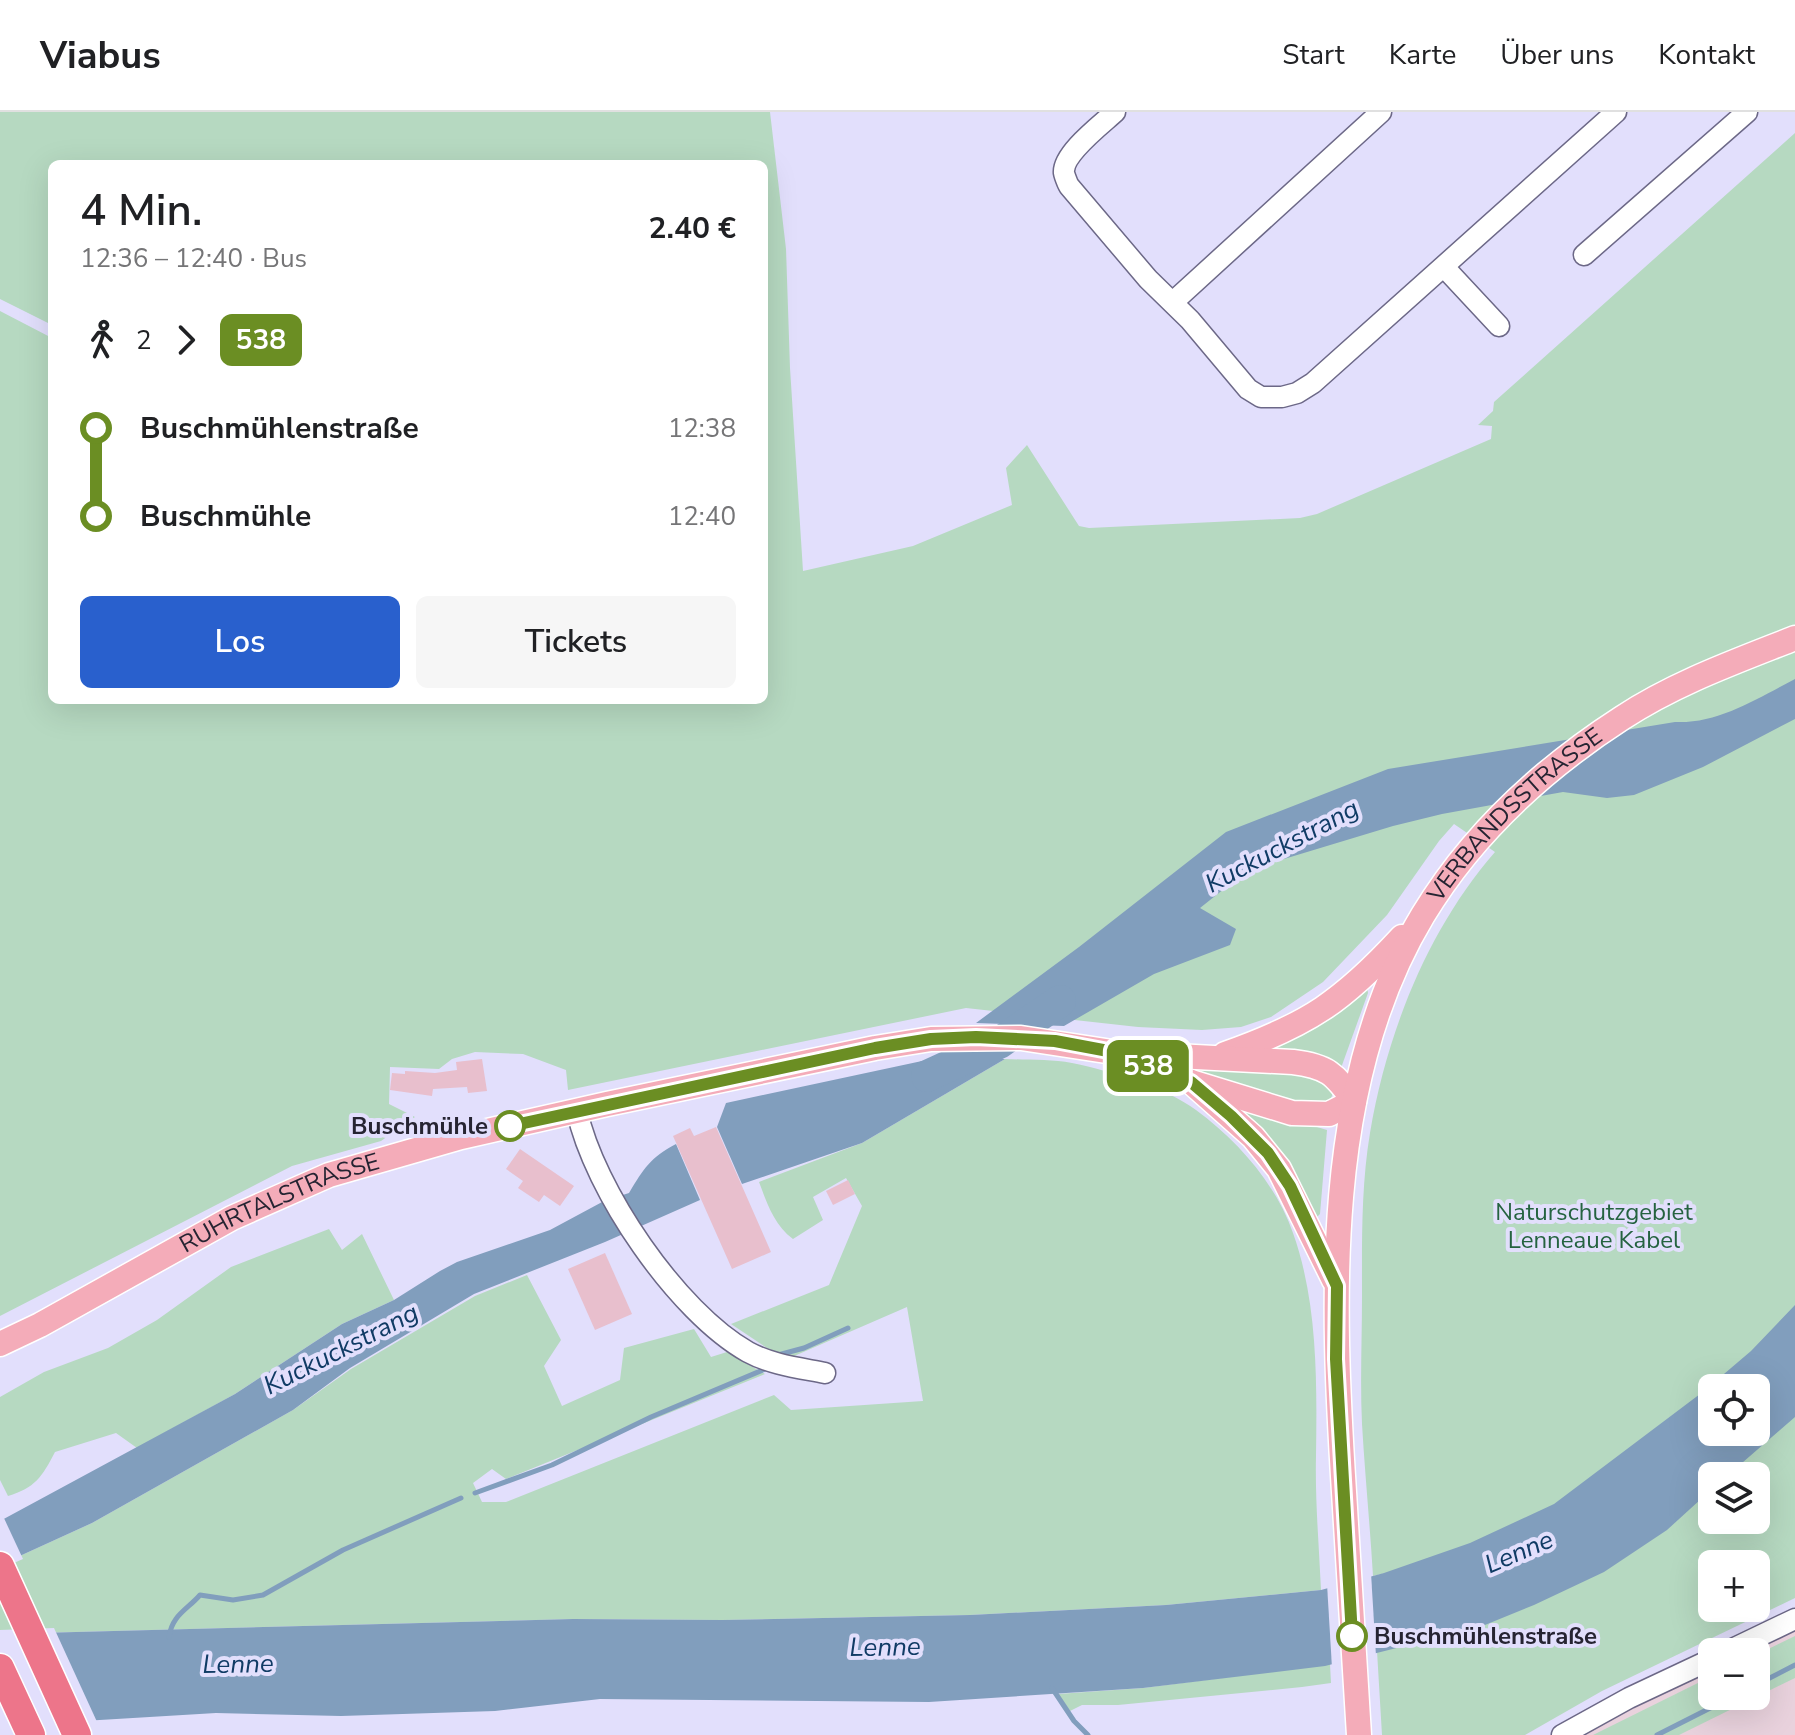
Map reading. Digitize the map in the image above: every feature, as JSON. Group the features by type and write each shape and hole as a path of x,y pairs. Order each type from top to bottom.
{"highway":[{"path":"0,1566 77,1735"},
{"path":"0,1668 31,1735"}],"main road":[{"name":"VERBANDSSTRASSE","path":"1359,1735 1336,1359 1337,1286 1342,1180 1354,1101 1388,990 1423,915 1471,848 1552,768 1625,715 1686,683 1795,638"},
{"path":"1214,1058 1292,1028 1336,1001 1364,978 1423,915"},
{"name":"RUHRTALSTRASSE","path":"0,1344 63,1313 274,1197 329,1175 461,1137 875,1048 931,1039 1021,1038 1119,1053 1293,1062 1316,1066 1336,1076 1354,1101 1329,1114 1305,1115 1191,1082 1119,1053"},
{"path":"1191,1082 1242,1126 1279,1169 1337,1286"}],"street":[{"path":"1115,112 1065,162 1064,174 1069,186 1248,389 1261,397 1297,393 1313,383 1616,112"},
{"path":"1173,302 1381,112"},
{"path":"1584,255 1747,112"},
{"path":"1444,267 1499,326"},
{"path":"577,1111 583,1140 613,1196 633,1232 676,1290 714,1328 749,1352 765,1359 825,1373"},
{"path":"1755,1638 1795,1619"},
{"path":"1562,1735 1629,1698 1698,1666"}],"shaded area":[{"path":"1795,1619 1795,1735 1562,1735 1698,1666 1698,1710 1770,1710 1770,1638 1755,1638"}],"green space":[{"name":"Naturschutzgebiet Lenneaue Kabel","path":"0,112 770,112 786,249 803,571 913,546 1012,505 1006,468 1027,445 1079,526 1089,528 1300,518 1317,514 1491,439 1492,426 1478,425 1493,411 1494,402 1795,133 1795,1598 1770,1610 1770,1550 1698,1550 1698,1622 1745,1622 1712,1638 1698,1638 1698,1645 1602,1691 1525,1735 1382,1735 1377,1651 1391,1647 1386,1573 1373,1576 1362,1424 1365,1174 1378,1095 1399,1020 1430,948 1471,882 1495,852 1454,824 1387,915 1323,982 1271,1017 1241,1027 1202,1030 1138,1027 966,1008 568,1090 566,1070 523,1054 475,1052 452,1059 439,1069 390,1067 389,1104 415,1117 381,1141 292,1166 0,1316 0,311 48,336 48,704 768,704 768,160 48,160 48,323 0,299"},
{"path":"1367,987 1368,993 1341,1068 1269,1053 1267,1047"},
{"path":"1005,1059 1072,1063 1120,1075 1169,1094 1196,1110 1226,1135 1254,1165 1277,1197 1293,1233 1312,1315 1321,1590 1166,1605 970,1615 722,1620 573,1619 0,1634 0,1565 92,1523 293,1410 351,1369 475,1296 527,1275 561,1340 544,1366 562,1406 620,1380 624,1348 694,1329 711,1357 727,1352 765,1374 506,1479 492,1469 473,1483 482,1502 506,1502 774,1395 791,1410 923,1401 907,1307 785,1360 731,1324 829,1285 862,1206 846,1178 813,1197 823,1220 793,1239 776,1220 759,1182 862,1143"},
{"path":"1195,1069 1318,1075 1333,1093 1330,1101 1318,1108 1195,1072"},
{"path":"1236,1103 1327,1130 1320,1214 1317,1217 1235,1110"},
{"path":"329,1229 342,1250 362,1234 394,1300 342,1324 235,1394 137,1448 116,1433 55,1452 37,1480 8,1496 0,1480 0,1397 44,1372 108,1348 157,1320 231,1267"},
{"path":"1795,1636 1795,1678 1770,1690 1770,1648"},
{"path":"1330,1664 1331,1683 1302,1687 1118,1705 1082,1705 1070,1711 1058,1694 1143,1688"},
{"path":"1698,1683 1698,1710 1730,1710 1679,1735 1593,1735"}],"water":[{"path":"1795,679 1795,719 1703,767 1634,795 1607,798 1563,792 1442,814 1274,862 1244,873 1200,908 1236,929 1230,945 1154,974 1064,1026 976,1023 1226,832 1388,769 1707,719 1737,708"},
{"path":"1005,1059 862,1143 742,1184 717,1127 726,1103 922,1061"},
{"path":"676,1144 700,1200 474,1294 350,1368 293,1410 92,1523 0,1565 0,1521 235,1394 342,1324 394,1300 457,1262 550,1230 604,1201 629,1193 648,1164"},
{"path":"1795,1305 1795,1417 1770,1439 1770,1374 1724,1374"},
{"name":"Lenne","path":"1698,1396 1698,1446 1762,1446 1743,1462 1698,1462 1698,1502 1667,1530 1604,1572 1480,1627 1325,1666 1143,1688 929,1702 600,1699 495,1711 341,1716 216,1713 0,1726 0,1634 573,1619 722,1620 970,1615 1166,1605 1321,1590 1384,1573 1470,1543 1554,1504"}],"pier":[{"path":"3,1516 23,1559 0,1569 0,1517"},
{"path":"1371,1573 1376,1656 1332,1668 1327,1584"},
{"path":"54,1628 98,1724 0,1730 0,1630"}],"building":[{"path":"482,1059 487,1091 468,1093 467,1087 433,1089 432,1096 390,1090 392,1073 457,1070 456,1062"},
{"path":"716,1127 771,1252 732,1269 673,1136 690,1128 694,1136"},
{"path":"520,1149 574,1186 560,1206 544,1195 539,1202 518,1188 523,1181 506,1169"},
{"path":"848,1180 855,1194 833,1205 826,1191"},
{"path":"605,1253 632,1314 595,1330 568,1269"}],"waterway":[{"name":"Kuckuckstrang","path":"927,1076 999,1043 1060,1001"},
{"path":"778,1355 804,1348 848,1328"},
{"path":"475,1493 552,1465 651,1417 765,1369"},
{"path":"169,1637 177,1618 200,1595 233,1600 263,1595 343,1550 461,1498"},
{"path":"1770,1678 1795,1665"},
{"path":"1052,1688 1074,1721 1088,1735"},
{"path":"1657,1735 1706,1710"}],"bus line":[{"name":"538","path":"510,1126 899,1043 931,1039 1021,1038 1080,1045 1119,1053 1191,1082 1268,1153 1290,1186 1337,1286 1336,1359 1352,1636"}],"place":[{"name":"Buschmühle","path":"510,1126"},
{"name":"Buschmühlenstraße","path":"1352,1636"}]}
